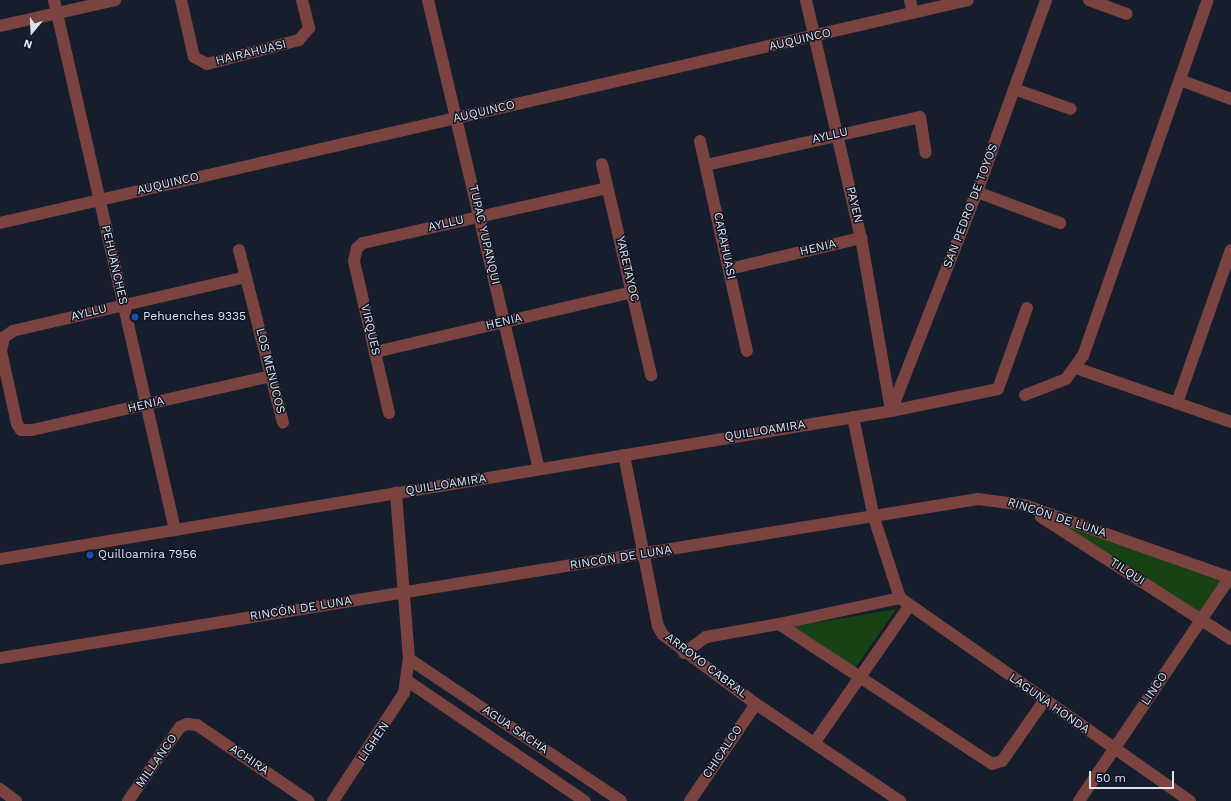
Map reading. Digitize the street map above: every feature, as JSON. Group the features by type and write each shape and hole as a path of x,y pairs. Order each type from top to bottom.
{"street":[{"name":"PEHUANCHES","path":"54,0 175,530"},
{"path":"0,26 115,0"},
{"name":"HAIRAHUASI","path":"181,0 194,57 207,64 300,40 309,28 302,0"},
{"name":"TUPAC YUPANQUI","path":"428,0 539,469"},
{"name":"PAYEN","path":"806,0 862,238 891,411"},
{"path":"910,0 913,13"},
{"name":"AUQUINCO","path":"0,223 968,0"},
{"name":"SAN PEDRO DE TOYOS","path":"891,411 977,192 1046,0"},
{"path":"1089,0 1127,14"},
{"path":"1026,395 1050,388 1076,368 1208,0"},
{"path":"1180,80 1231,99"},
{"path":"1014,89 1071,109"},
{"name":"AYLLU","path":"706,165 837,134 920,118 926,153"},
{"name":"CARAHUASI","path":"700,141 746,351"},
{"name":"YARETAYOC","path":"602,164 651,375"},
{"name":"AYLLU","path":"357,248 363,243 608,188"},
{"path":"977,192 1060,222"},
{"name":"HENIA","path":"728,269 862,238"},
{"name":"VIRQUES","path":"357,248 354,261 389,412"},
{"name":"LOS MENUCOS","path":"239,250 283,422"},
{"path":"1177,403 1231,250"},
{"name":"AYLLU","path":"21,430 1,351 4,336 123,305 246,276"},
{"name":"HENIA","path":"375,352 632,292"},
{"name":"QUILLOAMIRA","path":"0,559 891,411 998,389 1027,308"},
{"path":"1076,368 1231,422"},
{"name":"HENIA","path":"21,430 146,406 271,376"},
{"path":"853,417 874,518 904,602"},
{"name":"ARROYO CABRAL","path":"624,455 658,626 668,640 756,704 815,742 900,801"},
{"path":"396,493 409,659 406,680"},
{"name":"RINCÓN DE LUNA","path":"0,658 874,518 978,499 1024,505 1230,578"},
{"name":"TILQUI","path":"1024,505 1231,639"},
{"name":"LINCO","path":"1079,801 1230,578"},
{"path":"684,653 706,636 904,602"},
{"path":"815,742 860,676 904,602"},
{"name":"LAGUNA HONDA","path":"904,602 1044,701 1190,801"},
{"path":"779,624 992,764 1002,761 1044,701"},
{"name":"AGUA SACHA","path":"409,659 621,801"},
{"name":"AGUA SACHA","path":"406,680 585,801"},
{"name":"LIGHEN","path":"333,801 398,706 406,680"},
{"name":"CHICALCO","path":"690,801 756,704"},
{"name":"MILLANCO","path":"128,801 180,727 187,724"},
{"name":"ACHIRA","path":"187,724 196,725 309,801"},
{"path":"0,789 16,801"}],"green space":[{"path":"1038,510 1231,582 1208,618"},
{"path":"896,609 854,670 791,627"}],"place":[{"name":"Pehuenches 9335","path":"135,317"},
{"name":"Quilloamira 7956","path":"90,555"}]}
